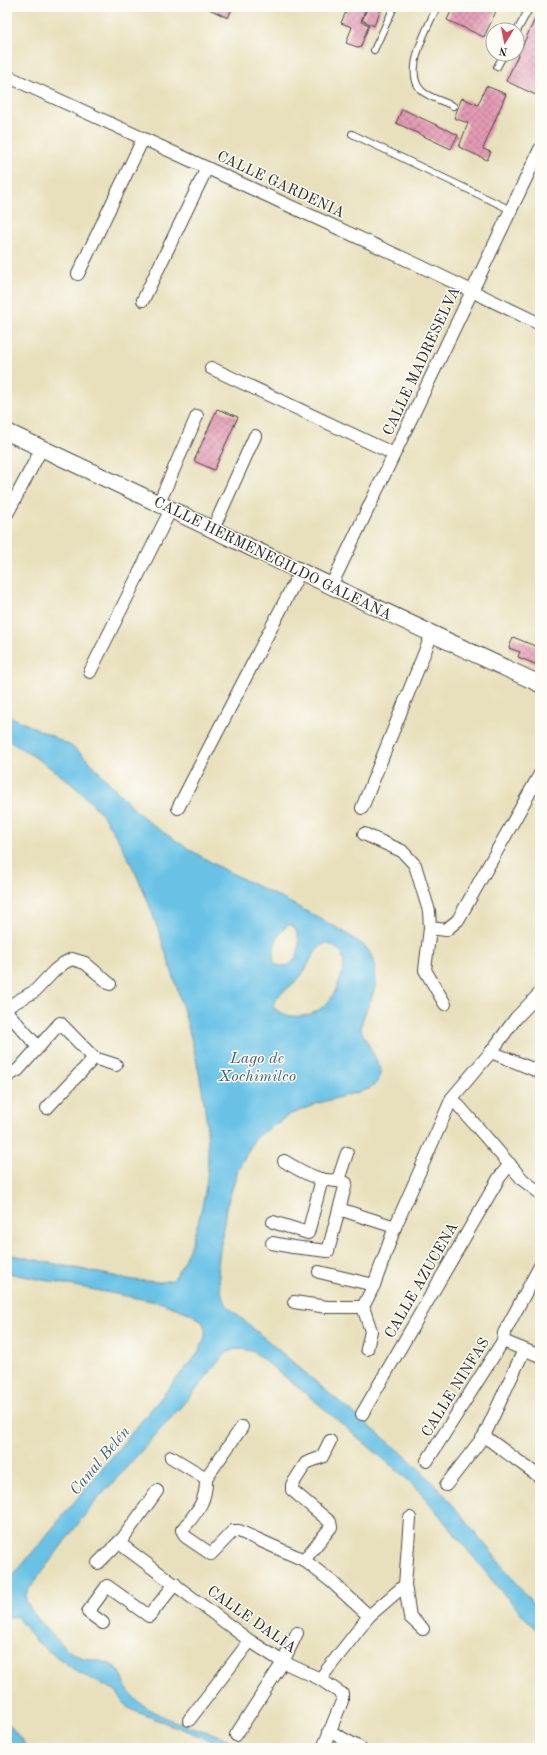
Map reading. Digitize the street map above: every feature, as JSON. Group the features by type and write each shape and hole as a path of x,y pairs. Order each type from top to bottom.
{"street":[{"name":"CALLE GARDENIA","path":"7,76 472,291 540,324"},
{"path":"78,274 143,139"},
{"name":"CALLE MADRESELVA","path":"331,586 540,149"},
{"path":"143,300 207,168"},
{"path":"211,368 394,454"},
{"path":"90,672 165,506 197,416"},
{"name":"CALLE HERMENEGILDO GALEANA","path":"7,432 214,528 300,572 540,684"},
{"path":"214,528 255,436"},
{"path":"7,514 42,448"},
{"path":"178,808 300,572"},
{"path":"362,808 432,634"},
{"path":"430,928 446,930 458,920 540,774"},
{"path":"364,834 402,850 415,865 429,911 430,928 425,970 445,1004"},
{"path":"7,1007 36,991 54,971 72,959 85,963 110,984"},
{"path":"367,1349 371,1331 363,1307 374,1285 395,1227 452,1098 491,1052 516,1018 540,992"},
{"path":"7,1012 38,1047"},
{"path":"7,1076 18,1070 60,1023 94,1058 116,1065"},
{"path":"491,1052 540,1072"},
{"path":"47,1108 94,1058"},
{"path":"452,1098 523,1180 540,1193"},
{"path":"338,1180 347,1152"},
{"path":"272,1243 328,1251 346,1183 338,1180 322,1179 305,1173 284,1161"},
{"name":"CALLE AZUCENA","path":"362,1414 498,1178 510,1164"},
{"path":"273,1222 308,1233 322,1179"},
{"path":"339,1209 395,1227"},
{"name":"CALLE NINFAS","path":"427,1461 503,1341 504,1333 540,1266"},
{"path":"319,1272 374,1285"},
{"path":"294,1302 327,1307 363,1307"},
{"path":"503,1341 540,1356"},
{"path":"446,1485 484,1436 524,1350"},
{"path":"242,1427 206,1478 207,1490 204,1501 182,1530 186,1537 211,1554 233,1531 239,1531 304,1560 332,1582 369,1616"},
{"path":"484,1436 540,1477"},
{"path":"304,1560 330,1527 330,1522 292,1490 292,1485 306,1463 322,1457 330,1441"},
{"path":"171,1458 206,1478"},
{"path":"98,1563 119,1543 157,1491"},
{"path":"410,1518 405,1585 410,1617 423,1629"},
{"name":"CALLE DALIA","path":"119,1543 250,1641 283,1662 320,1679 342,1694 342,1701 322,1748"},
{"path":"103,1623 88,1612 107,1586 149,1616 175,1584"},
{"path":"320,1679 369,1616 405,1585"},
{"path":"236,1735 283,1662 297,1633"},
{"path":"189,1720 250,1641"},
{"path":"329,1731 360,1748"}],"lane":[{"path":"374,50 394,7"},
{"path":"436,7 414,65 416,80 422,91 453,106"},
{"path":"522,22 530,7"},
{"path":"497,67 500,62"},
{"path":"352,134 511,210"}],"water":[{"name":"Lago de Xochimilco","path":"7,715 71,746 84,756 136,811 154,826 221,868 341,930 366,947 374,959 376,984 363,1018 361,1030 381,1069 379,1080 369,1089 319,1103 289,1115 255,1138 238,1170 226,1208 218,1265 220,1289 227,1306 330,1394 401,1452 443,1493 540,1612 540,1634 501,1591 427,1500 407,1479 315,1401 254,1352 240,1349 227,1351 195,1391 90,1508 29,1589 26,1597 28,1606 33,1613 62,1645 74,1654 104,1662 117,1668 121,1673 126,1687 134,1698 140,1703 161,1716 230,1740 236,1748 223,1748 205,1738 127,1707 115,1690 79,1673 36,1641 16,1616 7,1618 7,1583 198,1353 205,1338 205,1328 201,1320 189,1313 162,1303 7,1273 7,1254 133,1280 160,1282 173,1280 187,1254 198,1222 205,1190 208,1160 204,1105 194,1050 163,944 135,872 113,831 101,813 89,800 56,772 7,740","holes":["288,925 292,925 296,932 299,939 299,947 297,955 293,961 288,965 282,966 274,963 273,953 278,937","326,943 340,951 343,956 344,963 340,980 330,1000 316,1012 309,1015 294,1016 279,1012 273,1007 274,1003 280,995 297,981 314,953"]},
{"path":"7,1722 9,1724 28,1748 7,1748"}],"building":[{"path":"233,7 228,18 207,8"},
{"path":"348,7 366,7 361,22 369,25 360,48 346,43 352,27 341,23"},
{"path":"368,7 382,7 374,26 362,20"},
{"path":"453,7 498,7 491,22 485,22 484,37 447,20"},
{"path":"506,7 517,7 515,11"},
{"path":"540,8 540,97 506,81 515,62 525,62 525,40"},
{"path":"486,86 506,94 483,149 491,152 487,160 459,147 468,123 454,118 462,98 478,105"},
{"path":"402,109 458,135 451,149 396,123"},
{"path":"217,409 238,417 214,470 194,461"},
{"path":"513,637 540,648 540,666 518,657 520,652 509,648"}],"water label":[{"name":"Canal Belén","path":"99,1460"}]}
